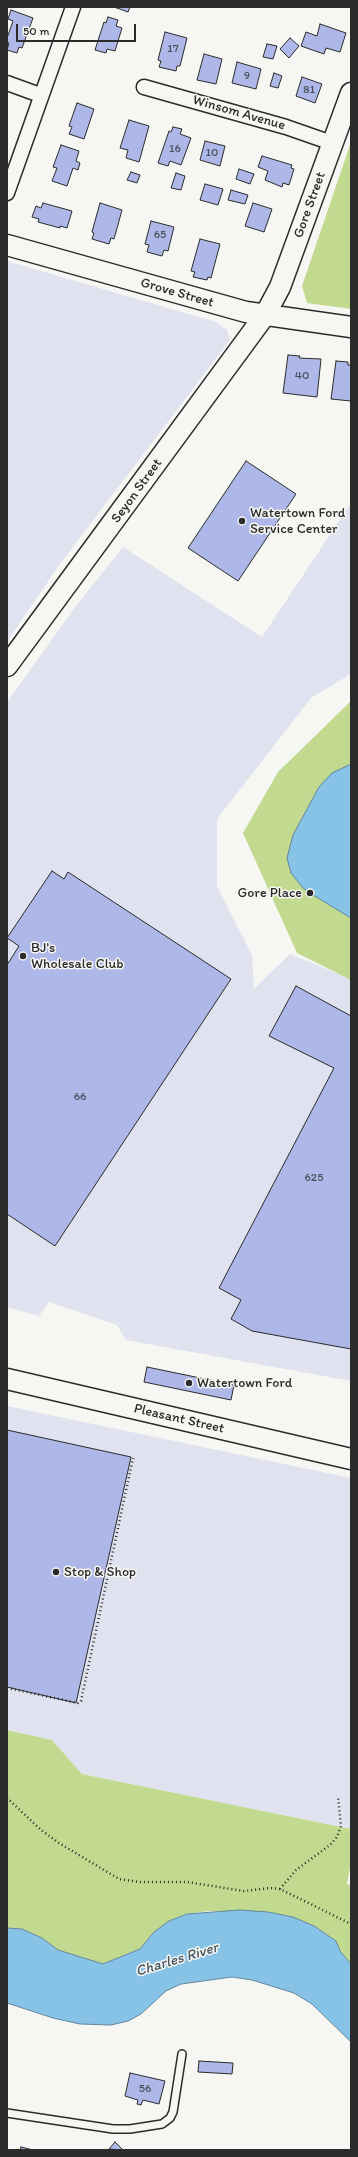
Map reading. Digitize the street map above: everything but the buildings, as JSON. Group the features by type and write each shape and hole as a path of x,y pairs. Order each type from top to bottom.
{"street":[{"path":"7,193 40,95 73,7"},
{"path":"7,83 40,95"},
{"name":"Winsom Avenue","path":"144,86 286,126 332,144"},
{"name":"Gore Street","path":"265,315 280,287 351,93"},
{"name":"Grove Street","path":"7,245 217,304 265,315 351,327"},
{"name":"Seyon Street","path":"7,666 265,315"},
{"name":"Pleasant Street","path":"7,1379 351,1459"}],"lane":[{"path":"7,2114 113,2129 130,2129 162,2124 170,2118 173,2112 182,2054"}],"path":[{"path":"7,1688 78,1703 81,1701 133,1458"},
{"path":"280,1889 296,1870 330,1845 337,1837 341,1826 338,1797"},
{"path":"7,1798 41,1830 59,1843 119,1879 149,1882 187,1882 244,1891 270,1888 280,1889 351,1924"}],"shaded area":[{"path":"7,261 216,322 227,330 230,340 60,564 7,642"},
{"path":"351,503 351,674 311,698 217,819 217,886 252,955 254,989 290,954 351,979 351,1381 126,1340 117,1325 49,1302 39,1316 7,1307 7,702 76,606 123,547 262,637"},
{"path":"7,1406 351,1478 351,1829 82,1774 52,1740 7,1730"}],"green space":[{"path":"351,142 351,309 307,303 302,286"},
{"name":"Gore Place","path":"351,701 351,980 297,953 243,833 278,772"},
{"path":"7,1730 52,1740 82,1774 351,1829 351,1863 347,1884 351,1886 351,1964 340,1951 336,1941 314,1926 293,1917 268,1912 208,1911 187,1914 169,1921 154,1932 140,1949 103,1964 58,1950 42,1938 22,1929 7,1928"}],"water":[{"path":"351,764 351,918 303,888 291,873 287,858 293,835 319,787 332,773"},
{"name":"Charles River","path":"239,1910 268,1912 293,1917 314,1926 336,1941 340,1951 351,1964 351,2042 312,2004 294,1993 252,1980 232,1977 181,1984 166,1991 141,2014 128,2021 111,2025 80,2024 53,2018 7,2003 7,1928 22,1929 42,1938 58,1950 103,1964 140,1949 154,1932 169,1921 187,1914"}],"place":[{"name":"Watertown Ford Service Center","path":"242,521"},
{"name":"Gore Place","path":"310,893"},
{"name":"BJ's Wholesale Club","path":"23,956"},
{"name":"Watertown Ford","path":"189,1383"},
{"name":"Stop & Shop","path":"56,1572"}]}
